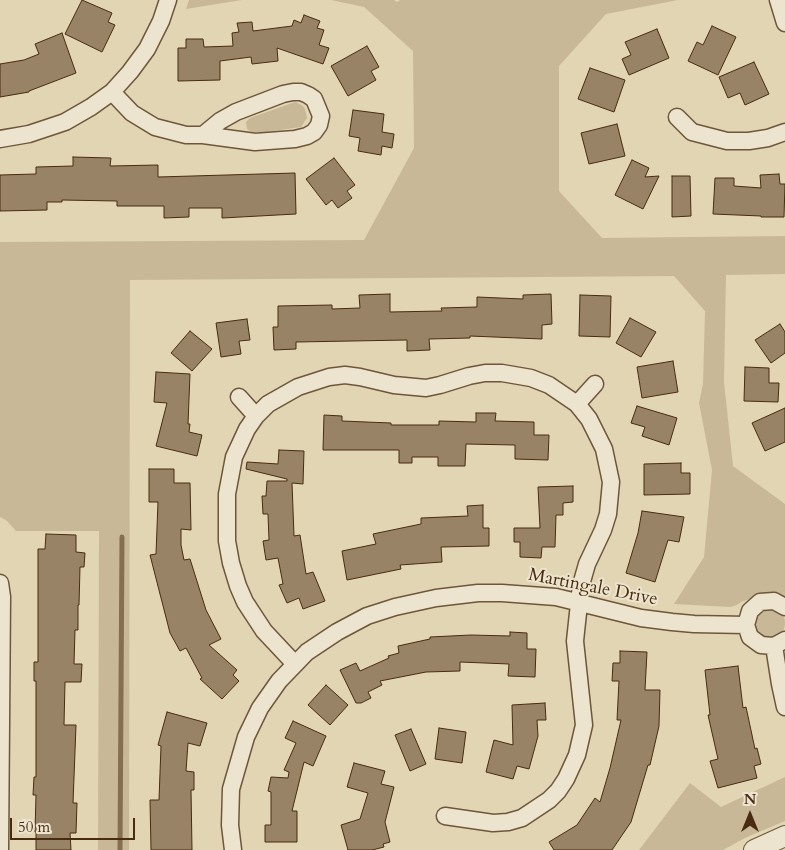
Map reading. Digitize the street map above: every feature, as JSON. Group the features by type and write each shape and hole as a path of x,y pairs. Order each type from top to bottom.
{"street":[{"path":"0,139 29,134 65,122 91,108 112,92 147,49 168,0"},
{"path":"778,0 785,22"},
{"path":"112,92 132,113 155,127 186,135 203,135 255,142 295,139 314,132 319,125 321,116 314,99 308,95 293,92 236,112 220,121 203,135"},
{"path":"677,117 692,132 727,140 749,141 768,138 785,132"},
{"path":"295,664 264,631 245,602 231,563 227,541 227,494 230,474 241,439 256,416 268,404 298,387 330,377 345,375 409,387 426,388 485,373 517,375 549,385 577,404 604,449 611,482 608,514 603,530 587,564 581,585 575,641 584,724 577,755 566,779 549,800 522,818 508,822 493,823 445,816"},
{"path":"577,404 595,384"},
{"path":"238,397 256,416"},
{"path":"0,583 2,598 0,850"},
{"name":"Martingale Drive","path":"233,850 230,826 232,789 240,753 252,722 280,681 295,664 322,641 352,623 380,611 416,601 478,593 502,593 538,595 579,602 641,618 672,622 746,625"},
{"path":"785,607 774,601 760,602 750,611 746,625 750,637 755,642 768,646 780,643 780,684 785,707"},
{"path":"754,850 785,836"}],"shaded area":[{"path":"189,0 242,0 186,9"},
{"path":"331,0 394,0 397,2 400,0 678,0 606,14 559,66 559,191 602,238 785,236 785,274 726,275 724,382 733,466 785,504 785,597 775,593 766,593 730,607 674,604 704,557 712,470 699,403 703,384 705,311 674,276 130,280 129,850 98,850 99,531 16,531 6,520 0,517 0,242 364,240 414,148 413,51 364,7"},
{"path":"295,102 304,107 306,113 307,118 301,127 266,132 251,132 247,129 246,122 250,118"},
{"path":"769,607 780,612 785,623 780,634 769,639 758,634 753,623 758,612"},
{"path":"785,777 785,821 747,837 723,850 639,850 690,783 721,807"}],"building":[{"path":"82,0 112,13 108,22 115,25 102,52 65,34"},
{"path":"304,15 320,21 317,28 324,30 319,45 329,48 323,64 277,48 278,61 252,64 251,57 220,61 220,80 178,81 178,48 186,48 186,39 203,39 204,47 233,46 232,33 239,32 237,23 252,22 253,31 292,26 294,20 301,23"},
{"path":"712,26 736,37 718,75 688,61 697,42 703,45"},
{"path":"657,29 669,58 629,75 622,59 631,55 625,42"},
{"path":"62,33 76,73 29,92 0,97 0,64 24,60 39,54 35,44"},
{"path":"367,46 379,67 371,71 376,80 348,96 331,66"},
{"path":"754,62 769,94 745,105 740,93 728,98 719,77"},
{"path":"590,68 625,80 614,112 578,99"},
{"path":"353,110 384,114 382,132 394,134 392,148 382,146 381,155 358,151 360,138 349,136"},
{"path":"617,124 625,156 589,164 581,133"},
{"path":"73,157 111,158 110,166 158,165 158,177 295,173 296,214 222,218 222,208 189,208 189,217 164,218 164,206 117,206 117,201 62,200 62,202 47,202 47,210 0,211 0,175 36,174 36,167 73,166"},
{"path":"334,158 355,185 347,191 352,198 338,208 332,200 326,205 306,179"},
{"path":"632,160 649,168 645,177 659,176 643,209 615,195"},
{"path":"779,174 780,184 785,184 784,217 713,214 715,178 734,178 734,186 761,188 760,175"},
{"path":"672,176 690,176 691,216 672,217"},
{"path":"390,294 390,312 442,311 441,308 477,307 477,297 523,299 523,295 551,294 552,324 542,325 542,339 470,336 470,338 429,339 430,350 407,351 407,340 296,342 296,349 274,350 273,327 278,327 278,306 332,305 332,309 360,308 359,295"},
{"path":"580,295 611,296 610,337 579,336"},
{"path":"630,318 656,332 641,357 616,343"},
{"path":"247,319 250,340 239,341 241,354 221,357 216,323"},
{"path":"780,324 785,332 785,353 771,363 755,340"},
{"path":"190,331 212,349 192,371 171,353"},
{"path":"673,361 678,392 642,398 637,367"},
{"path":"745,367 769,368 769,383 779,383 778,402 744,401"},
{"path":"156,372 190,374 189,432 202,435 197,456 156,446 167,403 154,402"},
{"path":"637,406 677,418 669,445 642,436 645,427 631,423"},
{"path":"785,408 785,442 765,451 752,423"},
{"path":"476,413 496,413 495,421 534,422 534,435 549,435 548,460 515,459 515,445 466,444 465,466 438,466 438,457 412,457 412,463 399,463 399,450 323,450 324,415 342,416 342,421 391,423 391,425 439,425 439,421 476,422"},
{"path":"279,450 304,451 303,484 292,483 294,536 300,535 306,574 313,572 325,601 303,609 299,598 287,603 279,585 283,584 278,558 266,560 263,541 269,540 268,514 263,514 262,496 266,496 267,481 287,481 287,479 246,469 247,462 278,464"},
{"path":"681,463 681,473 690,473 690,494 644,495 644,464"},
{"path":"149,469 174,469 174,483 190,483 191,530 181,529 181,545 184,560 190,559 206,610 221,639 209,645 237,670 233,675 239,681 222,699 200,679 202,678 186,648 180,651 170,633 150,555 156,554 158,502 149,502"},
{"path":"573,486 573,502 563,503 563,515 556,515 555,547 542,547 541,558 520,557 520,542 514,542 514,528 540,528 538,487"},
{"path":"483,505 483,528 489,528 489,546 441,547 442,562 400,565 401,569 347,580 342,551 376,544 373,534 421,524 421,518 468,516 467,506"},
{"path":"642,511 684,517 679,542 668,540 655,582 626,573 638,533"},
{"path":"46,534 76,535 76,552 85,553 84,567 80,567 78,630 75,630 74,664 82,664 81,682 65,682 64,725 76,725 73,803 77,803 76,833 70,833 71,850 36,850 36,795 33,795 34,777 36,777 36,681 34,681 34,662 38,662 38,549 45,549"},
{"path":"510,632 527,633 527,649 536,649 535,677 508,676 509,664 460,662 460,671 426,672 380,681 382,685 368,692 371,698 361,703 356,703 340,670 356,663 360,671 389,658 388,656 399,653 398,646 430,639 430,637 510,636"},
{"path":"620,651 647,652 645,690 660,690 659,726 650,765 648,765 631,822 612,850 554,850 549,842 577,825 595,798 600,802 621,720 617,720 619,681 612,681 613,663 620,663"},
{"path":"738,666 743,708 746,707 755,749 757,748 761,764 754,766 757,778 718,788 710,761 718,759 708,715 710,715 705,670"},
{"path":"326,685 348,705 330,725 308,705"},
{"path":"545,703 546,720 537,720 538,736 529,769 517,766 513,779 486,772 494,740 513,745 512,705"},
{"path":"167,712 207,723 200,746 188,743 186,771 194,772 194,790 191,790 192,850 151,850 150,800 159,800 161,746 158,745"},
{"path":"293,721 326,736 313,766 304,762 292,811 297,811 297,842 265,842 265,825 271,825 271,792 268,791 271,777 288,778 289,772 284,770 296,743 285,738"},
{"path":"439,728 466,732 462,763 435,759"},
{"path":"411,729 426,764 410,771 395,735"},
{"path":"354,763 385,771 381,784 394,787 385,822 390,842 383,844 384,847 372,850 348,850 341,825 360,819 368,793 347,787"}],"waterway":[{"path":"120,850 122,537"}]}
